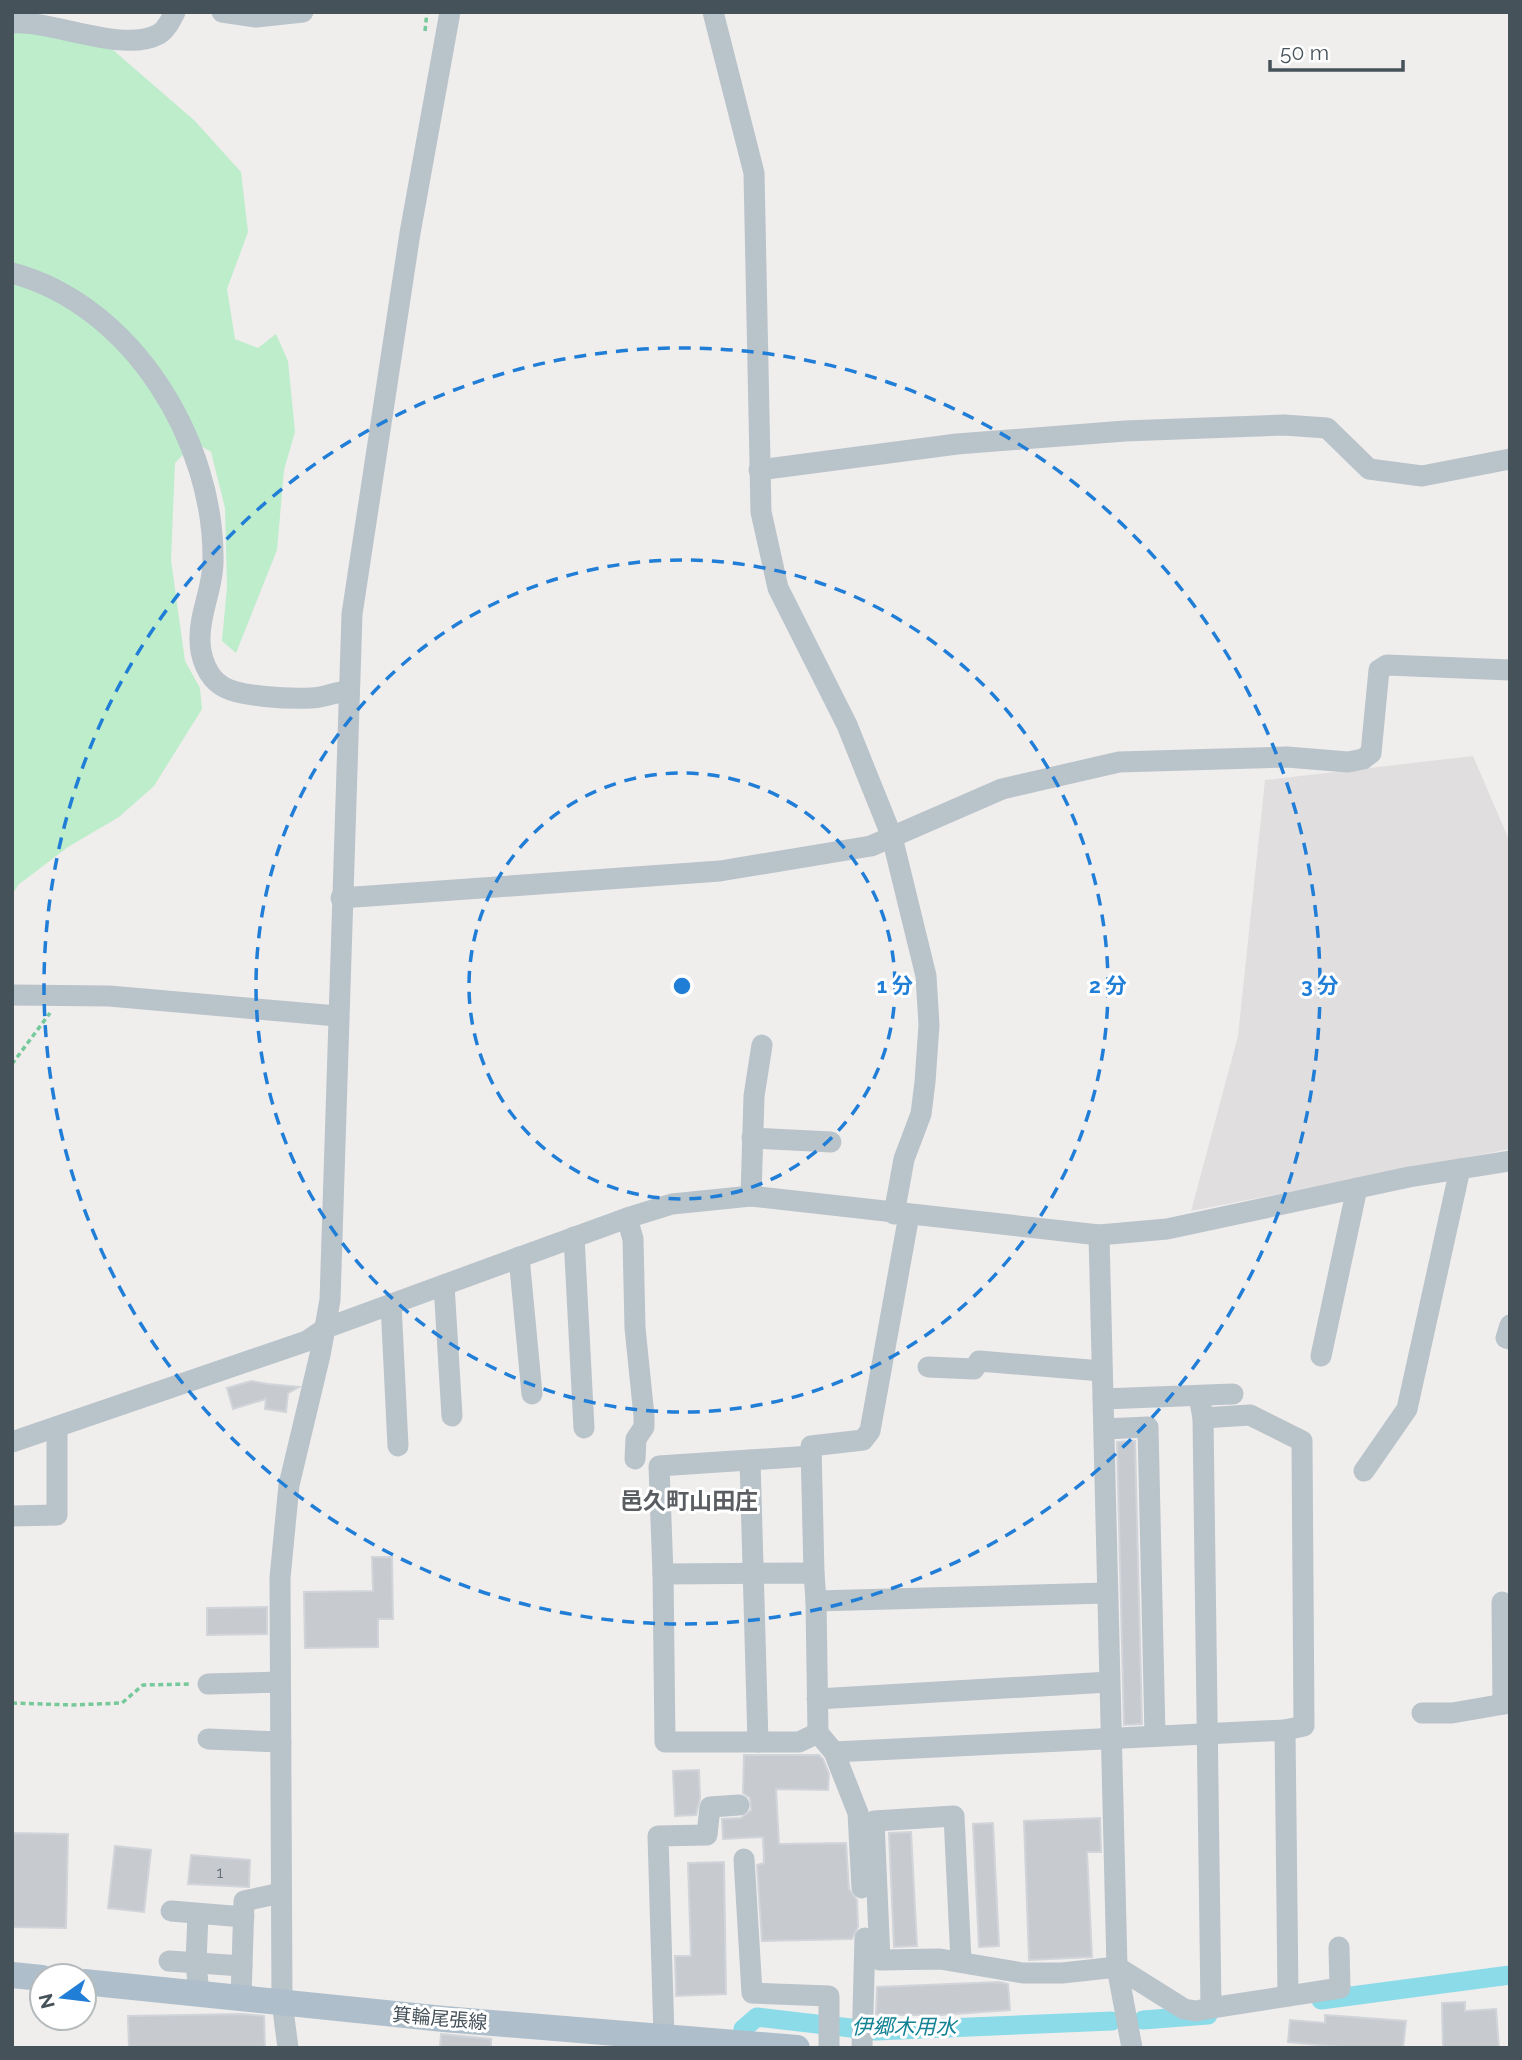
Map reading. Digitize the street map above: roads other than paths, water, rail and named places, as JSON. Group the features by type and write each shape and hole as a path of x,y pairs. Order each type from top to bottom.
{"main road":[{"name":"箕輪尾張線","path":"98,1983 739,2045 797,2048"}],"street":[{"path":"12,23 72,30 113,39 146,38 160,33 175,12"},
{"path":"222,12 256,17 303,12"},
{"path":"288,2048 282,2002 280,1578 289,1485 326,1328 330,1300 347,691 357,569 410,233 450,12"},
{"path":"713,12 754,173 761,512 778,588 847,725 892,837 926,976 929,1025 921,1114 904,1159 902,1214 870,1431 863,1440 811,1446 818,1733 834,1752 858,1813 866,1960 862,2048"},
{"path":"12,273 33,278 68,297 107,326 143,360 176,412 194,458 208,508 213,563 200,640 206,670 222,687 262,695 313,698 347,691"},
{"path":"760,470 957,444 1125,431 1284,425 1327,428 1369,469 1422,476 1510,459"},
{"path":"341,898 720,871 871,846 1002,789 1119,762 1287,757 1348,762 1363,759 1371,753 1379,670 1387,665 1510,670"},
{"path":"12,995 109,996 337,1016"},
{"path":"751,1196 752,1138 762,1045"},
{"path":"752,1138 831,1142"},
{"path":"12,1442 307,1341 326,1328 519,1256 672,1204 751,1196 1099,1235 1167,1229 1357,1188 1510,1161"},
{"path":"1364,1471 1407,1409 1460,1169"},
{"path":"1321,1356 1357,1188"},
{"path":"626,1218 633,1239 635,1328 644,1416 644,1427 636,1439 635,1459"},
{"path":"1099,1235 1117,1967 1132,2048"},
{"path":"574,1237 584,1428"},
{"path":"519,1256 532,1394"},
{"path":"444,1284 452,1416"},
{"path":"391,1304 398,1446"},
{"path":"1510,1325 1506,1338 1510,1339"},
{"path":"928,1367 974,1369 979,1361 1102,1371"},
{"path":"1103,1399 1234,1394"},
{"path":"1199,1396 1203,1418 1211,2008"},
{"path":"834,1752 1285,1730 1304,1726 1302,1441 1250,1415 1203,1418"},
{"path":"12,1516 57,1516 57,1427"},
{"path":"1104,1429 1148,1427 1154,1735"},
{"path":"811,1456 659,1466 665,1742 799,1742 818,1733"},
{"path":"750,1460 758,1742"},
{"path":"663,1574 814,1573"},
{"path":"816,1601 1107,1593"},
{"path":"1422,1713 1452,1713 1506,1704 1502,1602"},
{"path":"208,1684 280,1682"},
{"path":"817,1699 1109,1682"},
{"path":"1285,1730 1288,1996"},
{"path":"208,1740 281,1742"},
{"path":"664,2037 658,1836 707,1835 709,1807 739,1805"},
{"path":"961,1961 954,1816 874,1821 880,1960 961,1961 1023,1973 1117,1967 1184,2009 1196,2011 1340,1989 1339,1947"},
{"path":"744,1859 752,1993 829,1996 829,2033"},
{"path":"242,1998 244,1901 281,1894"},
{"path":"171,1911 244,1917"},
{"path":"198,1914 196,1963 199,1994"},
{"path":"169,1961 242,1966"}],"waterway":[{"name":"伊郷木用水","path":"1321,2000 1510,1975"},
{"name":"伊郷木用水","path":"1143,2020 1208,2015"},
{"name":"伊郷木用水","path":"743,2029 757,2017 876,2031 1112,2021"}],"district":[{"name":"邑久町山田庄","path":"689,1501"}]}
